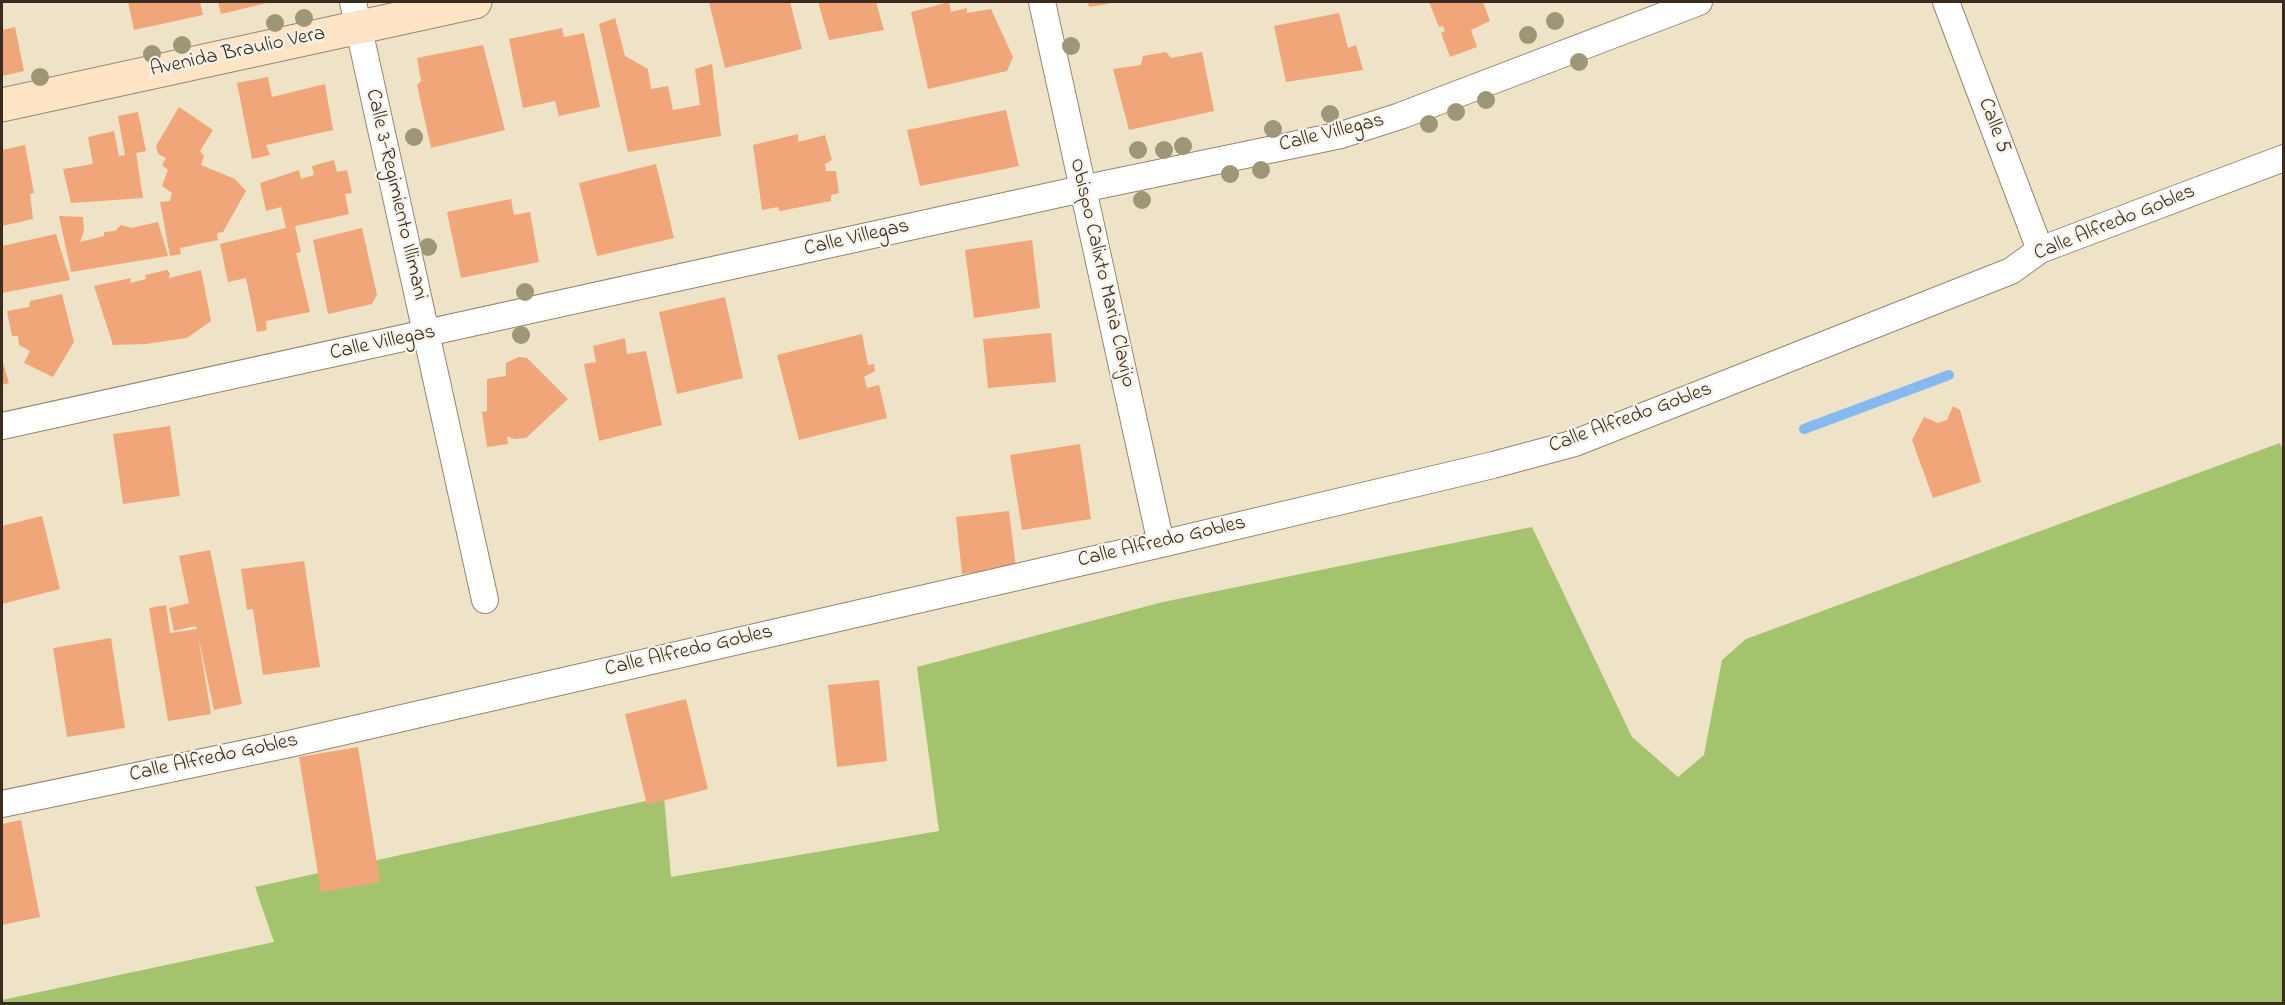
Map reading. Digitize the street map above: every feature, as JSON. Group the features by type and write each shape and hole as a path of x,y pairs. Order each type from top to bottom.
{"main road":[{"name":"Avenida Braulio Vera","path":"2,105 355,14 475,2"}],"street":[{"name":"Obispo Calixto Maria Clavijo","path":"1042,2 1161,544"},
{"name":"Calle Villegas","path":"2,426 1360,129 1400,116 1699,2"},
{"name":"Calle 5","path":"1946,2 2040,250"},
{"name":"Calle 3-Regimiento Illimani","path":"355,14 485,600"},
{"name":"Calle Alfredo Gobles","path":"2,804 289,744 1161,544 1482,468 1575,443 2011,271 2040,250 2283,158"}],"green space":[{"path":"2280,443 2283,450 2283,1003 2,1004 2,1000 274,942 255,887 664,797 671,877 939,831 917,667 1163,602 1532,527 1632,737 1678,777 1704,755 1722,660 1746,639"}],"building":[{"path":"128,2 200,2 203,15 134,30"},
{"path":"218,2 271,2 221,14"},
{"path":"709,2 790,2 802,49 725,68"},
{"path":"818,2 876,2 884,30 829,40"},
{"path":"949,2 951,12 967,8 967,13 991,9 1013,57 1007,71 928,89 911,12"},
{"path":"1088,2 1112,2 1112,3 1089,7"},
{"path":"1429,2 1483,2 1490,21 1471,30 1477,47 1450,57 1441,33 1445,31 1443,26 1439,27"},
{"path":"1339,13 1348,48 1356,45 1363,70 1286,82 1274,26"},
{"path":"615,18 625,56 648,69 651,89 668,86 673,110 700,105 695,69 712,64 721,136 628,152 599,24"},
{"path":"15,27 24,71 2,76 2,30"},
{"path":"562,28 564,37 584,33 600,107 559,116 555,101 523,108 509,39"},
{"path":"483,45 505,130 431,148 417,85 421,81 417,58"},
{"path":"1166,52 1171,58 1202,52 1214,111 1129,130 1113,69 1141,65 1143,56"},
{"path":"268,77 272,97 325,84 333,130 266,145 270,155 252,159 237,83"},
{"path":"179,107 213,130 200,151 204,156 201,165 235,179 246,191 223,232 217,233 218,240 180,248 181,254 170,256 160,202 170,201 172,193 162,186 168,170 162,165 166,158 158,154 156,146"},
{"path":"1006,110 1019,166 920,186 907,130"},
{"path":"138,112 146,151 136,153 143,198 71,203 63,169 93,164 88,137 114,131 119,156 125,155 118,116"},
{"path":"798,134 798,142 825,135 832,160 825,164 826,171 836,171 839,193 831,195 831,201 780,211 778,207 762,210 753,145"},
{"path":"25,145 34,193 30,194 33,219 2,226 2,150"},
{"path":"334,160 337,172 347,170 352,193 345,194 349,214 295,226 301,252 296,253 310,312 266,321 267,330 257,332 246,278 228,282 220,244 286,228 281,207 266,211 260,183 299,170 301,179 314,175 312,166"},
{"path":"656,164 674,238 597,256 579,183"},
{"path":"511,199 514,215 530,212 539,262 461,278 447,212"},
{"path":"59,216 83,217 84,231 80,242 104,236 104,232 115,231 121,225 131,228 158,222 168,256 71,272"},
{"path":"362,228 377,295 372,304 328,314 313,240"},
{"path":"56,234 70,280 2,293 2,246"},
{"path":"1032,240 1040,308 974,318 965,250"},
{"path":"167,270 170,273 169,278 201,270 211,321 187,338 146,344 113,345 94,286 131,278 130,283 146,279 145,275"},
{"path":"62,294 74,342 53,377 24,363 30,351 19,345 18,336 12,336 7,311 29,307 30,301"},
{"path":"725,297 743,378 677,394 659,312"},
{"path":"1051,333 1056,382 988,388 983,339"},
{"path":"862,334 868,365 874,364 875,371 864,377 867,388 879,385 887,418 799,440 777,355"},
{"path":"625,338 627,354 646,351 662,425 599,441 584,364 596,362 593,346"},
{"path":"519,357 527,358 568,399 526,438 514,439 507,436 508,444 487,447 482,412 487,411 487,379 506,376 506,363"},
{"path":"2,359 9,383 2,385"},
{"path":"1953,406 1960,410 1981,482 1933,498 1912,440 1924,417 1938,423 1947,420"},
{"path":"170,426 180,496 123,504 113,434"},
{"path":"1080,444 1091,519 1022,530 1010,455"},
{"path":"1009,511 1016,568 962,574 956,517"},
{"path":"42,516 60,589 2,604 2,526"},
{"path":"210,550 242,704 214,710 198,635 211,714 168,721 149,608 166,605 170,633 197,629 196,626 174,631 169,608 189,603 179,556"},
{"path":"304,561 320,667 263,675 253,609 247,610 241,569"},
{"path":"111,638 125,728 67,737 53,648"},
{"path":"879,680 887,761 837,767 828,685"},
{"path":"686,699 708,789 647,805 625,714"},
{"path":"358,747 380,882 321,892 299,757"},
{"path":"21,820 40,917 2,925 2,824"}],"waterway":[{"path":"1804,429 1949,375"}]}
